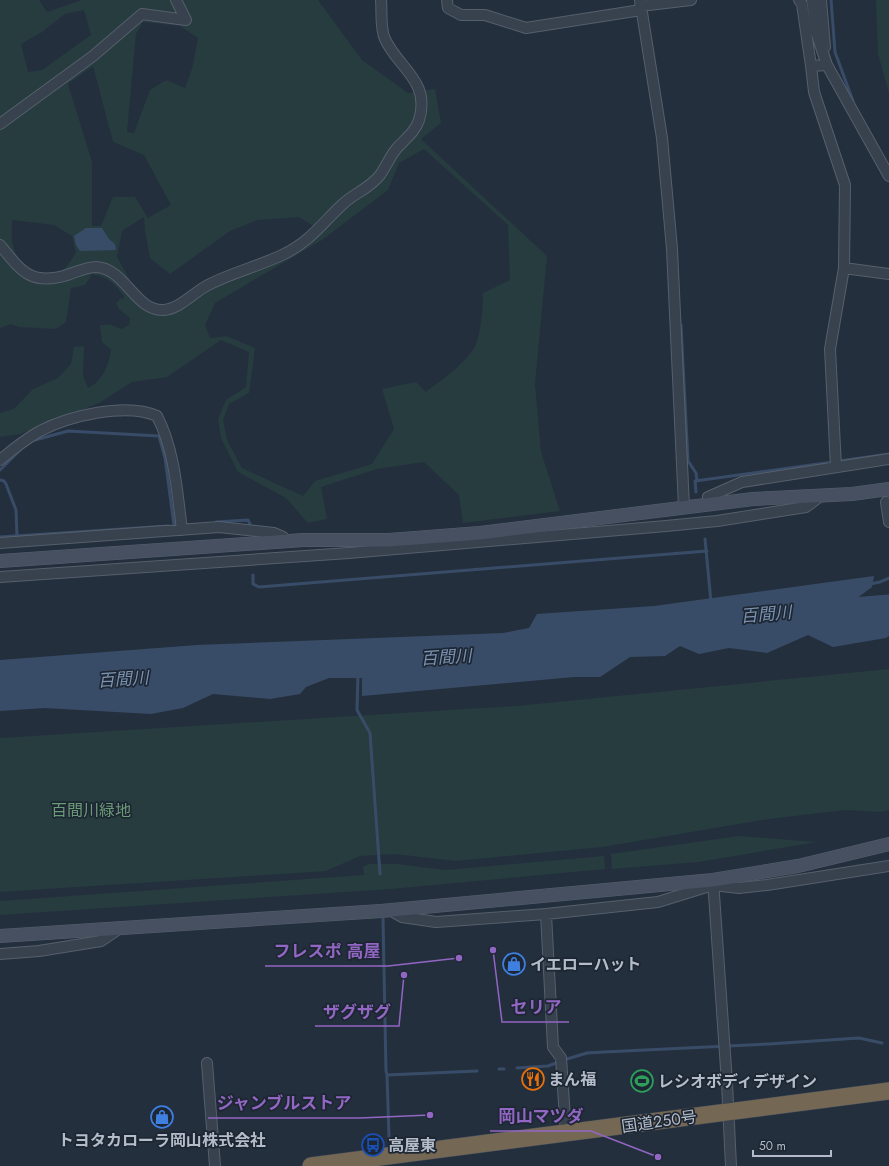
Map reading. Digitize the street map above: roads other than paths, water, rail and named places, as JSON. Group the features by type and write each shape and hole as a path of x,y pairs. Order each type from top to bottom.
{"highway":[{"name":"国道250号","path":"310,1166 384,1162 566,1134 889,1090"}],"street":[{"path":"0,124 93,56 142,14 186,20 176,0"},
{"path":"0,245 17,266 30,276 41,280 57,278 96,267 105,269 127,286 145,304 153,309 164,310 174,307 208,285 285,254 311,237 343,204 370,185 379,176 396,149 414,131 420,118 420,99 417,82 394,54 384,38 381,0"},
{"path":"447,0 448,8 461,15 484,15 526,28 640,5 691,0"},
{"path":"799,0 802,4 814,92 845,185 844,268 830,349 836,463"},
{"path":"812,0 816,32 827,65 889,176"},
{"path":"821,0 827,65"},
{"path":"640,5 662,138 672,249 684,507"},
{"path":"810,66 827,65"},
{"path":"844,268 889,274"},
{"path":"0,460 21,443 41,431 63,421 123,410 150,413 157,416 166,438 176,484 182,527"},
{"path":"708,504 708,497 742,482 836,463 889,459"},
{"path":"0,561 313,539 389,540 480,533 774,497 886,494 889,522"},
{"path":"0,577 349,553 717,521 806,507 822,495"},
{"path":"0,543 182,527 219,527 274,533 283,537 287,541"},
{"path":"0,936 390,910 713,883 798,866 889,844"},
{"path":"390,910 402,917 436,922 546,914 658,902 713,883 740,888 889,866"},
{"path":"713,883 725,1046 731,1166"},
{"path":"546,914 553,1047 561,1061 566,1134"},
{"path":"0,954 39,951 101,941 120,928"},
{"path":"207,1063 215,1166"}],"water":[{"path":"86,228 102,228 109,239 115,244 116,250 80,251 76,245 74,236"},
{"path":"874,576 872,587 849,604 880,608 889,613 889,636 886,638 833,647 808,635 767,653 729,648 699,654 680,646 665,656 630,657 600,677 574,677 362,696 362,678 329,678 306,687 300,694 270,699 213,694 183,708 151,714 45,708 0,711 0,660 197,645 503,633 529,628 537,614 654,606"}],"waterway":[{"path":"831,0 835,52 853,101"},
{"path":"681,325 688,461 696,473 697,481"},
{"path":"35,440 68,431 159,436 165,458 174,525"},
{"path":"0,470 22,448"},
{"path":"839,461 889,454"},
{"path":"696,492 695,481 833,462"},
{"path":"0,480 4,481 6,484 16,510 17,536"},
{"path":"216,522 248,520 250,524"},
{"path":"0,537 169,526"},
{"path":"705,539 711,602"},
{"path":"253,575 253,584 259,587 707,551"},
{"path":"870,584 889,578"},
{"name":"百間川","path":"841,608 889,604"},
{"path":"358,674 357,710 370,733 380,874"},
{"path":"383,919 389,1137"},
{"path":"517,1068 548,1066 587,1053 859,1038 882,1043"},
{"path":"499,1069 504,1069"},
{"path":"387,1075 477,1071"}],"place":[{"name":"セリア","path":"493,950"},
{"name":"フレスポ 高屋","path":"459,958"},
{"name":"イエローハット","path":"514,964"},
{"name":"ザグザグ","path":"404,975"},
{"name":"まん福","path":"533,1079"},
{"name":"レシオボディデザイン","path":"642,1081"},
{"name":"ジャンブルストア","path":"430,1115"},
{"name":"トヨタカローラ岡山株式会社","path":"162,1117"},
{"name":"高屋東","path":"373,1145"},
{"name":"岡山マツダ","path":"658,1157"}],"park label":[{"name":"百間川緑地","path":"91,810"}]}
